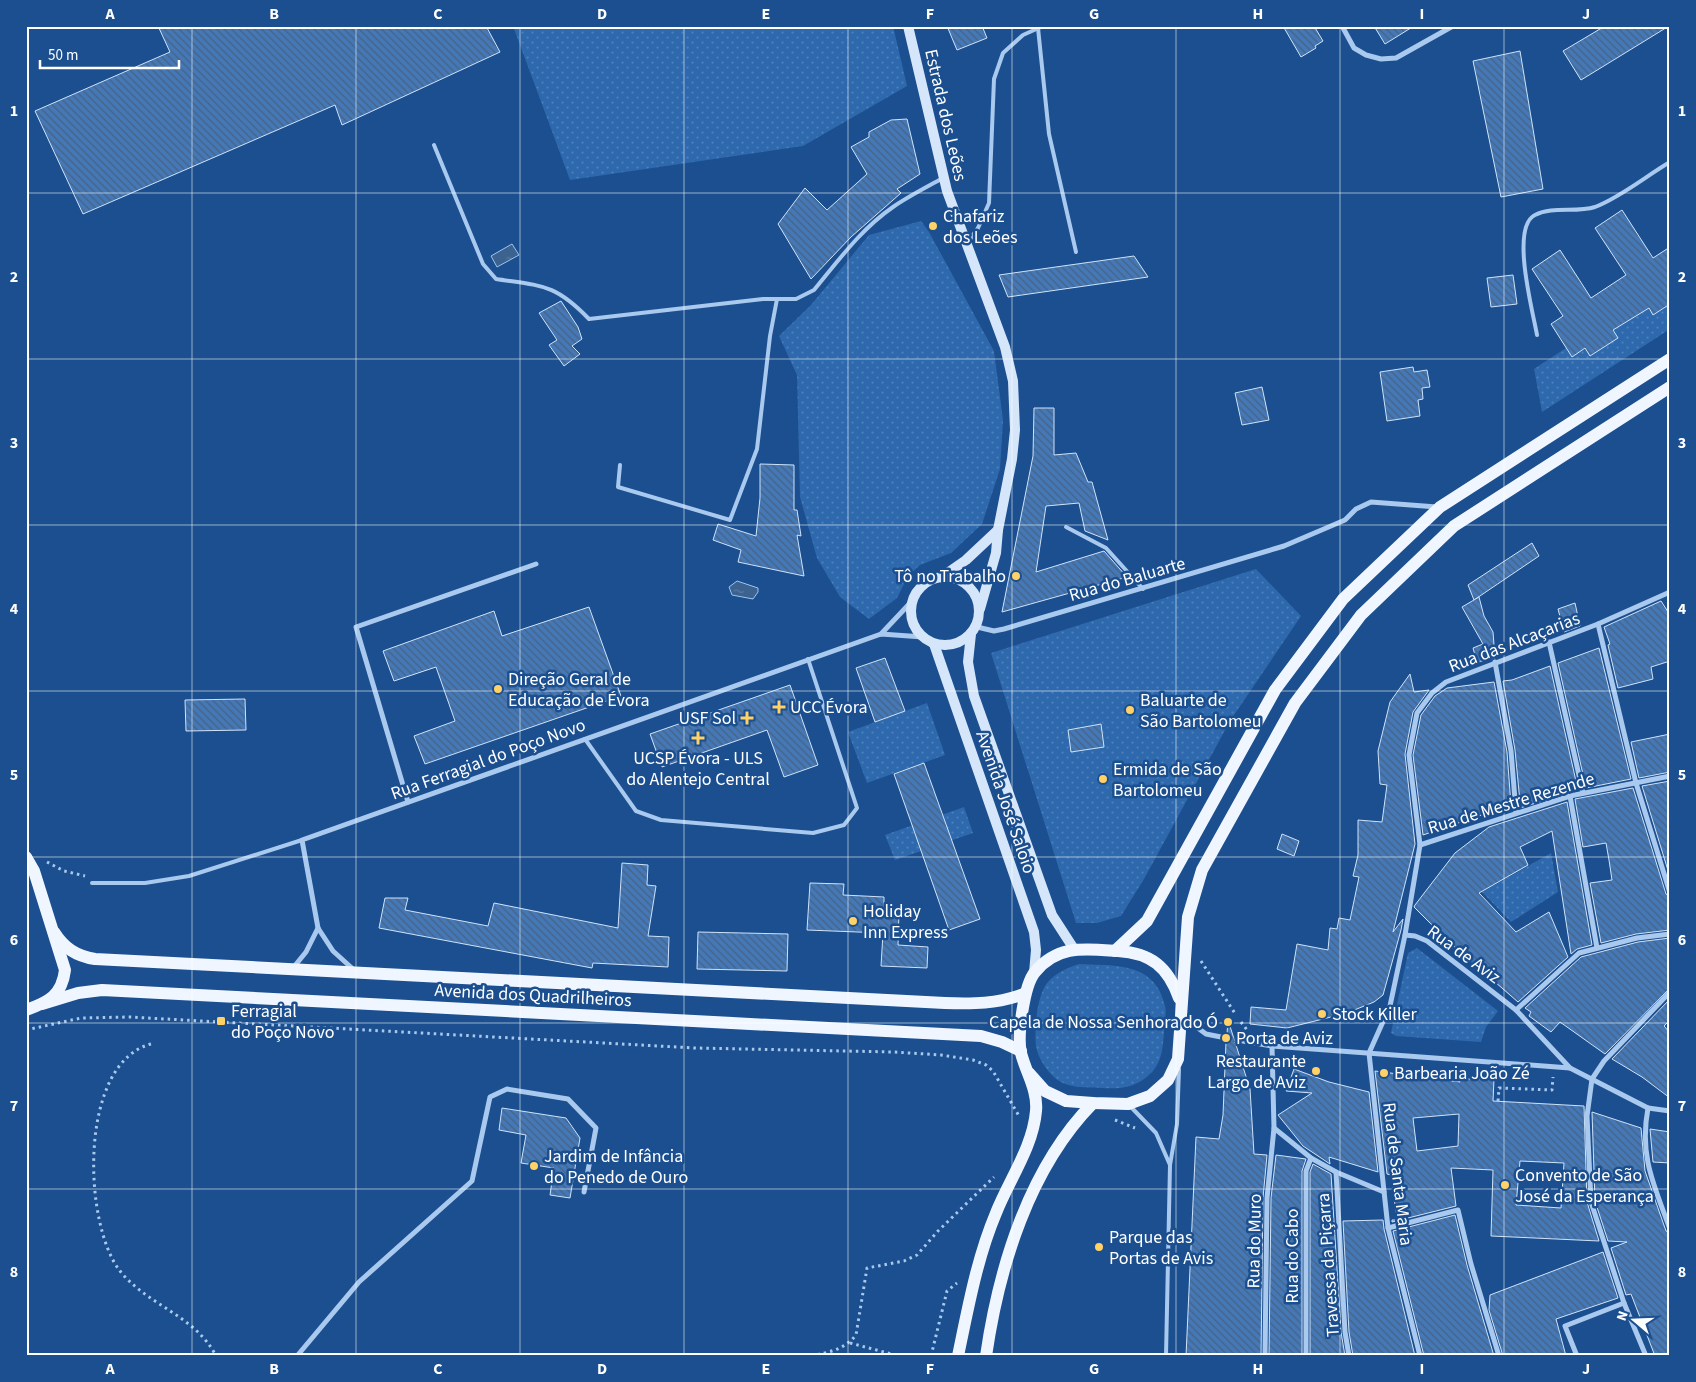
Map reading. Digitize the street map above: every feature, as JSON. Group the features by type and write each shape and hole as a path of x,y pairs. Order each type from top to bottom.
{"main road":[{"name":"Estrada dos Leões","path":"908,26 944,177 966,243 1005,347 1013,381 1015,430 1012,459 998,530 996,553 980,609"},
{"path":"1115,951 1147,921 1275,690 1343,599 1440,507 1670,359"},
{"path":"1029,1073 1044,1091 1066,1101 1093,1103 1128,1104 1150,1096 1168,1080 1178,1059 1180,1008 1188,917 1202,870 1295,702 1361,615 1454,526 1670,387"},
{"path":"943,576 957,578 968,585 977,596 980,609 974,630 961,642 948,645 934,644 923,637 913,620 913,600 920,588 930,580 943,576 966,560 998,530"},
{"name":"Avenida José Saloio","path":"974,630 968,662 974,696 1052,915 1074,949"},
{"name":"Avenida José Saloio","path":"934,644 1034,932 1036,950 1034,973"},
{"path":"26,857 34,871 65,970 64,982 55,996 42,1004"},
{"name":"Avenida dos Quadrilheiros","path":"54,932 64,946 73,953 90,959 983,1004 1004,1001 1024,994"},
{"path":"958,1356 969,1300 990,1230 1034,1126 1037,1097 1021,1051 1024,994 1034,973 1051,957 1074,949 1136,952 1157,962 1173,980 1180,1008"},
{"name":"Avenida dos Quadrilheiros","path":"26,1010 90,990 142,992 981,1036 1002,1042 1021,1051"},
{"path":"986,1356 1001,1286 1017,1231 1038,1182 1062,1138 1093,1103"}],"street":[{"path":"1342,26 1354,48 1366,55 1381,59 1396,58 1453,26"},
{"name":"Rua do Baluarte","path":"974,630 994,631 1004,629 1284,546 1345,520 1356,509 1370,502 1440,507"},
{"path":"408,802 356,627 536,564"},
{"name":"Rua das Alcaçarias","path":"1405,935 1420,845 1409,755 1418,713 1432,693 1446,682 1598,624 1670,592"},
{"path":"881,634 913,600"},
{"path":"1598,624 1636,783 1670,893"},
{"path":"881,634 923,637"},
{"name":"Rua Ferragial do Poço Novo","path":"302,840 881,634"},
{"path":"1549,642 1583,793"},
{"path":"1495,662 1511,751 1516,812"},
{"name":"Rua de Mestre Rezende","path":"1420,845 1516,812 1570,796 1670,776"},
{"path":"1570,796 1597,948"},
{"path":"302,840 318,928 333,951 357,973"},
{"path":"291,969 306,952 318,928"},
{"path":"1516,1010 1579,953 1636,938 1670,934"},
{"name":"Rua de Aviz","path":"1369,1053 1387,1015 1405,935 1427,940 1516,1010 1570,1068"},
{"path":"1646,1356 1624,1303 1591,1202 1587,1116 1592,1079 1604,1061 1670,992"},
{"path":"1180,1008 1206,1034 1226,1038"},
{"name":"Rua de Aviz","path":"1237,1040 1272,1046 1570,1068 1648,1108 1670,1111"},
{"name":"Rua do Muro","path":"1265,1356 1267,1198 1274,1128 1272,1046"},
{"name":"Rua de Santa Maria","path":"1369,1053 1388,1228 1420,1356"},
{"path":"297,1356 359,1282 472,1181 490,1097 507,1089 568,1099 596,1128 584,1192"},
{"path":"1648,1108 1644,1128 1646,1161 1670,1229"},
{"path":"1274,1128 1311,1158 1336,1172 1384,1192"},
{"name":"Rua do Cabo","path":"1306,1356 1306,1172 1311,1158"},
{"name":"Travessa da Piçarra","path":"1336,1172 1345,1332 1349,1356"},
{"path":"1388,1228 1458,1210 1471,1264 1499,1356"},
{"path":"1576,1356 1565,1326 1624,1303"}],"lane":[{"path":"966,243 978,228 989,203 994,79 1003,53 1023,35 1041,27 1049,134 1076,252"},
{"path":"434,145 483,264 496,279 545,286 568,299 589,319 777,299 796,299 814,290 855,240 872,224 893,207 944,177"},
{"path":"1537,335 1522,245 1524,230 1528,220 1534,215 1542,213 1594,207 1670,162"},
{"path":"620,465 618,487 730,520 757,449 770,336 777,299"},
{"path":"1066,527 1106,548 1143,589"},
{"path":"585,739 636,811 646,816 660,820 813,833 844,824 857,808 808,660"},
{"path":"92,882 145,883 189,876 302,840"},
{"path":"1166,1356 1170,1165 1177,1124 1180,1080 1178,1059"},
{"path":"1128,1104 1156,1133 1170,1165"}],"path":[{"path":"44,859 64,871 105,883"},
{"path":"1199,957 1236,1015"},
{"path":"26,1030 81,1018 129,1017 695,1048 935,1054 973,1060 986,1065 993,1071 1021,1119"},
{"path":"151,1044 132,1053 121,1064 110,1082 97,1115 94,1146 97,1212 108,1248 120,1271 144,1293 194,1326 206,1339 216,1356"},
{"path":"1498,1101 1499,1088 1552,1090 1553,1066"},
{"path":"1112,1120 1123,1122 1138,1131"},
{"path":"811,1356 839,1350 850,1343 856,1335 867,1268 904,1261 917,1255 938,1230 997,1174"},
{"path":"850,1343 899,1356"}],"shaded area":[{"path":"513,26 893,26 907,86 803,146 570,180"},
{"path":"921,221 929,232 994,351 1003,420 1000,469 982,524 951,553 920,565 908,576 897,598 869,619 840,597 817,558 800,497 797,375 779,336 811,305 869,235"},
{"path":"1670,304 1670,329 1542,412 1534,369 1566,348 1572,357 1585,348 1591,356 1617,338 1613,330 1649,308 1653,315"},
{"path":"1256,569 1301,616 1230,721 1144,879 1121,916 1097,923 1076,923 991,653"},
{"path":"927,703 945,755 867,783 848,732"},
{"path":"964,807 973,833 895,860 885,835"},
{"path":"1551,853 1558,892 1511,922 1482,892"},
{"path":"1417,948 1498,1011 1486,1027 1481,1042 1396,1036 1391,1033 1408,953"},
{"path":"1079,964 1119,966 1143,973 1160,991 1166,1012 1161,1054 1154,1070 1144,1079 1133,1085 1116,1088 1071,1086 1055,1078 1041,1059 1036,1046 1035,1031 1041,996 1050,979 1066,969"}],"water":[{"path":"512,244 519,255 497,267 491,256"},
{"path":"737,581 758,588 758,592 753,599 732,595 729,587"}],"building":[{"path":"158,26 486,26 500,52 342,125 335,105 83,214 35,111 170,52"},
{"path":"947,26 982,26 987,38 957,50"},
{"path":"1283,26 1314,26 1323,41 1315,46 1316,48 1301,57"},
{"path":"1374,26 1414,26 1385,44"},
{"path":"1605,26 1669,26 1581,80 1563,51"},
{"path":"1520,51 1543,189 1501,197 1473,61"},
{"path":"907,119 920,174 897,189 901,193 851,237 811,279 778,224 805,188 827,210 867,174 851,147 869,137 869,132 891,120"},
{"path":"1622,210 1653,258 1670,247 1670,304 1653,315 1649,308 1613,330 1618,338 1590,356 1585,348 1572,357 1551,324 1563,316 1532,269 1560,250 1591,298 1626,275 1595,228"},
{"path":"1134,256 1148,277 1008,297 999,275"},
{"path":"1513,275 1517,304 1491,307 1487,278"},
{"path":"561,301 578,327 582,339 572,346 580,354 564,366 549,345 557,340 539,313"},
{"path":"1413,367 1414,372 1427,370 1430,387 1422,388 1423,399 1418,400 1420,416 1387,421 1380,372"},
{"path":"1262,387 1269,420 1242,425 1235,393"},
{"path":"1034,408 1054,408 1054,455 1076,453 1088,482 1092,482 1108,540 1085,531 1079,503 1046,506 1036,572 1104,551 1127,577 1002,612 1033,456"},
{"path":"760,464 794,465 794,510 797,510 801,536 797,535 804,576 738,562 741,550 713,540 718,524 756,536 760,498"},
{"path":"1532,543 1539,556 1474,600 1468,585"},
{"path":"1479,597 1484,616 1493,632 1495,658 1477,662 1473,648 1483,644 1462,607"},
{"path":"1661,601 1670,615 1670,661 1651,667 1653,679 1618,688 1608,645 1610,644 1604,627"},
{"path":"1575,603 1580,626 1564,632 1558,609"},
{"name":"Direção Geral de Educação de Évora","path":"589,607 621,696 425,764 414,736 455,721 436,667 394,681 383,651 494,611 502,636"},
{"path":"1599,648 1631,779 1586,788 1558,663"},
{"path":"885,658 905,711 875,722 856,668"},
{"path":"1550,666 1578,790 1520,808 1520,804 1525,800 1520,802 1515,750 1503,681 1512,680"},
{"path":"1410,674 1414,692 1429,690 1413,712 1405,754 1415,844 1393,932 1403,919 1401,930 1383,995 1374,1002 1347,1013 1287,1028 1250,1024 1251,1007 1286,1010 1297,944 1328,950 1330,928 1337,929 1339,918 1350,920 1359,877 1353,876 1358,855 1358,820 1382,822 1387,785 1380,784 1378,751 1390,702"},
{"path":"1494,682 1507,752 1511,805 1423,835 1413,755 1421,715 1435,696 1447,688"},
{"path":"790,685 818,765 784,777 767,730 662,767 650,734"},
{"path":"245,699 246,730 186,731 185,700"},
{"path":"1101,724 1104,747 1071,752 1068,730"},
{"path":"1670,734 1670,772 1639,778 1631,742"},
{"path":"924,763 980,919 949,930 894,774"},
{"path":"1670,781 1670,877 1642,786"},
{"path":"1633,788 1666,894 1670,897 1670,930 1636,934 1601,943 1590,883 1612,880 1606,843 1583,847 1575,799"},
{"path":"1567,802 1592,945 1577,949 1571,954 1552,831 1520,847 1528,865 1479,893 1516,932 1549,912 1568,957 1518,1002 1449,942 1414,907 1455,853 1489,827"},
{"path":"1282,834 1299,841 1294,856 1277,849"},
{"path":"622,863 648,865 647,885 656,886 648,936 669,937 668,967 593,963 592,968 379,928 385,898 408,898 405,910 488,926 494,903 618,928"},
{"name":"Holiday Inn Express","path":"810,883 844,884 843,895 884,897 884,911 899,911 898,945 928,947 927,968 881,966 883,933 807,930"},
{"path":"698,932 788,934 787,971 697,969"},
{"path":"1670,938 1670,988 1605,1054 1560,1022 1551,1032 1529,1016 1531,1012 1525,1008 1581,957 1638,942"},
{"path":"1670,999 1670,1020 1664,1026 1670,1033 1670,1098 1642,1077 1612,1059"},
{"path":"1228,1020 1250,1089 1254,1154 1267,1155 1263,1198 1261,1356 1186,1356 1196,1137 1219,1139 1223,1115 1226,1042 1230,1038 1227,1034"},
{"path":"1294,1069 1329,1082 1369,1092 1378,1172 1329,1157 1330,1164 1303,1146 1278,1115 1312,1093 1286,1091"},
{"name":"Convento de São José da Esperança","path":"1375,1071 1460,1082 1460,1079 1494,1079 1493,1101 1584,1106 1587,1202 1599,1241 1491,1236 1493,1170 1451,1168 1456,1206 1392,1222 1392,1220 1397,1220 1391,1175 1387,1174","holes":["1459,1114 1458,1146 1417,1151 1413,1118","1520,1161 1564,1163 1561,1208 1516,1205"]},
{"path":"502,1108 566,1118 580,1138 570,1198 550,1195 554,1168 521,1163 526,1135 499,1130"},
{"path":"1592,1112 1641,1128 1645,1171 1666,1231 1670,1233 1670,1356 1655,1356 1631,1294 1626,1295 1611,1248 1627,1242 1608,1241 1595,1201"},
{"path":"1650,1129 1670,1132 1670,1163 1653,1162"},
{"path":"1276,1155 1306,1159 1302,1171 1302,1356 1269,1356 1271,1198"},
{"path":"1313,1164 1331,1174 1341,1332 1345,1356 1310,1356 1310,1172"},
{"path":"1455,1215 1467,1265 1494,1356 1424,1356 1393,1231"},
{"path":"1383,1220 1415,1356 1353,1356 1349,1332 1343,1221"},
{"path":"1603,1252 1618,1298 1556,1319 1566,1356 1503,1356 1489,1310 1490,1295"}],"tunnel":[{"path":"1226,1038 1237,1040"}],"place":[{"name":"Chafariz dos Leões","path":"933,226"},
{"name":"Tô no Trabalho","path":"1016,576"},
{"name":"Direção Geral de Educação de Évora","path":"498,689"},
{"name":"UCC Évora","path":"779,707"},
{"name":"Baluarte de São Bartolomeu","path":"1130,710"},
{"name":"USF Sol","path":"747,718"},
{"name":"UCSP Évora - ULS do Alentejo Central","path":"698,738"},
{"name":"Ermida de São Bartolomeu","path":"1103,779"},
{"name":"Holiday Inn Express","path":"853,921"},
{"name":"Stock Killer","path":"1322,1014"},
{"name":"Ferragial do Poço Novo","path":"221,1021"},
{"name":"Capela de Nossa Senhora do Ó","path":"1228,1022"},
{"name":"Porta de Aviz","path":"1226,1038"},
{"name":"Restaurante Largo de Aviz","path":"1316,1071"},
{"name":"Barbearia João Zé","path":"1384,1073"},
{"name":"Jardim de Infância do Penedo de Ouro","path":"534,1166"},
{"name":"Convento de São José da Esperança","path":"1505,1185"},
{"name":"Parque das Portas de Avis","path":"1099,1247"}]}
